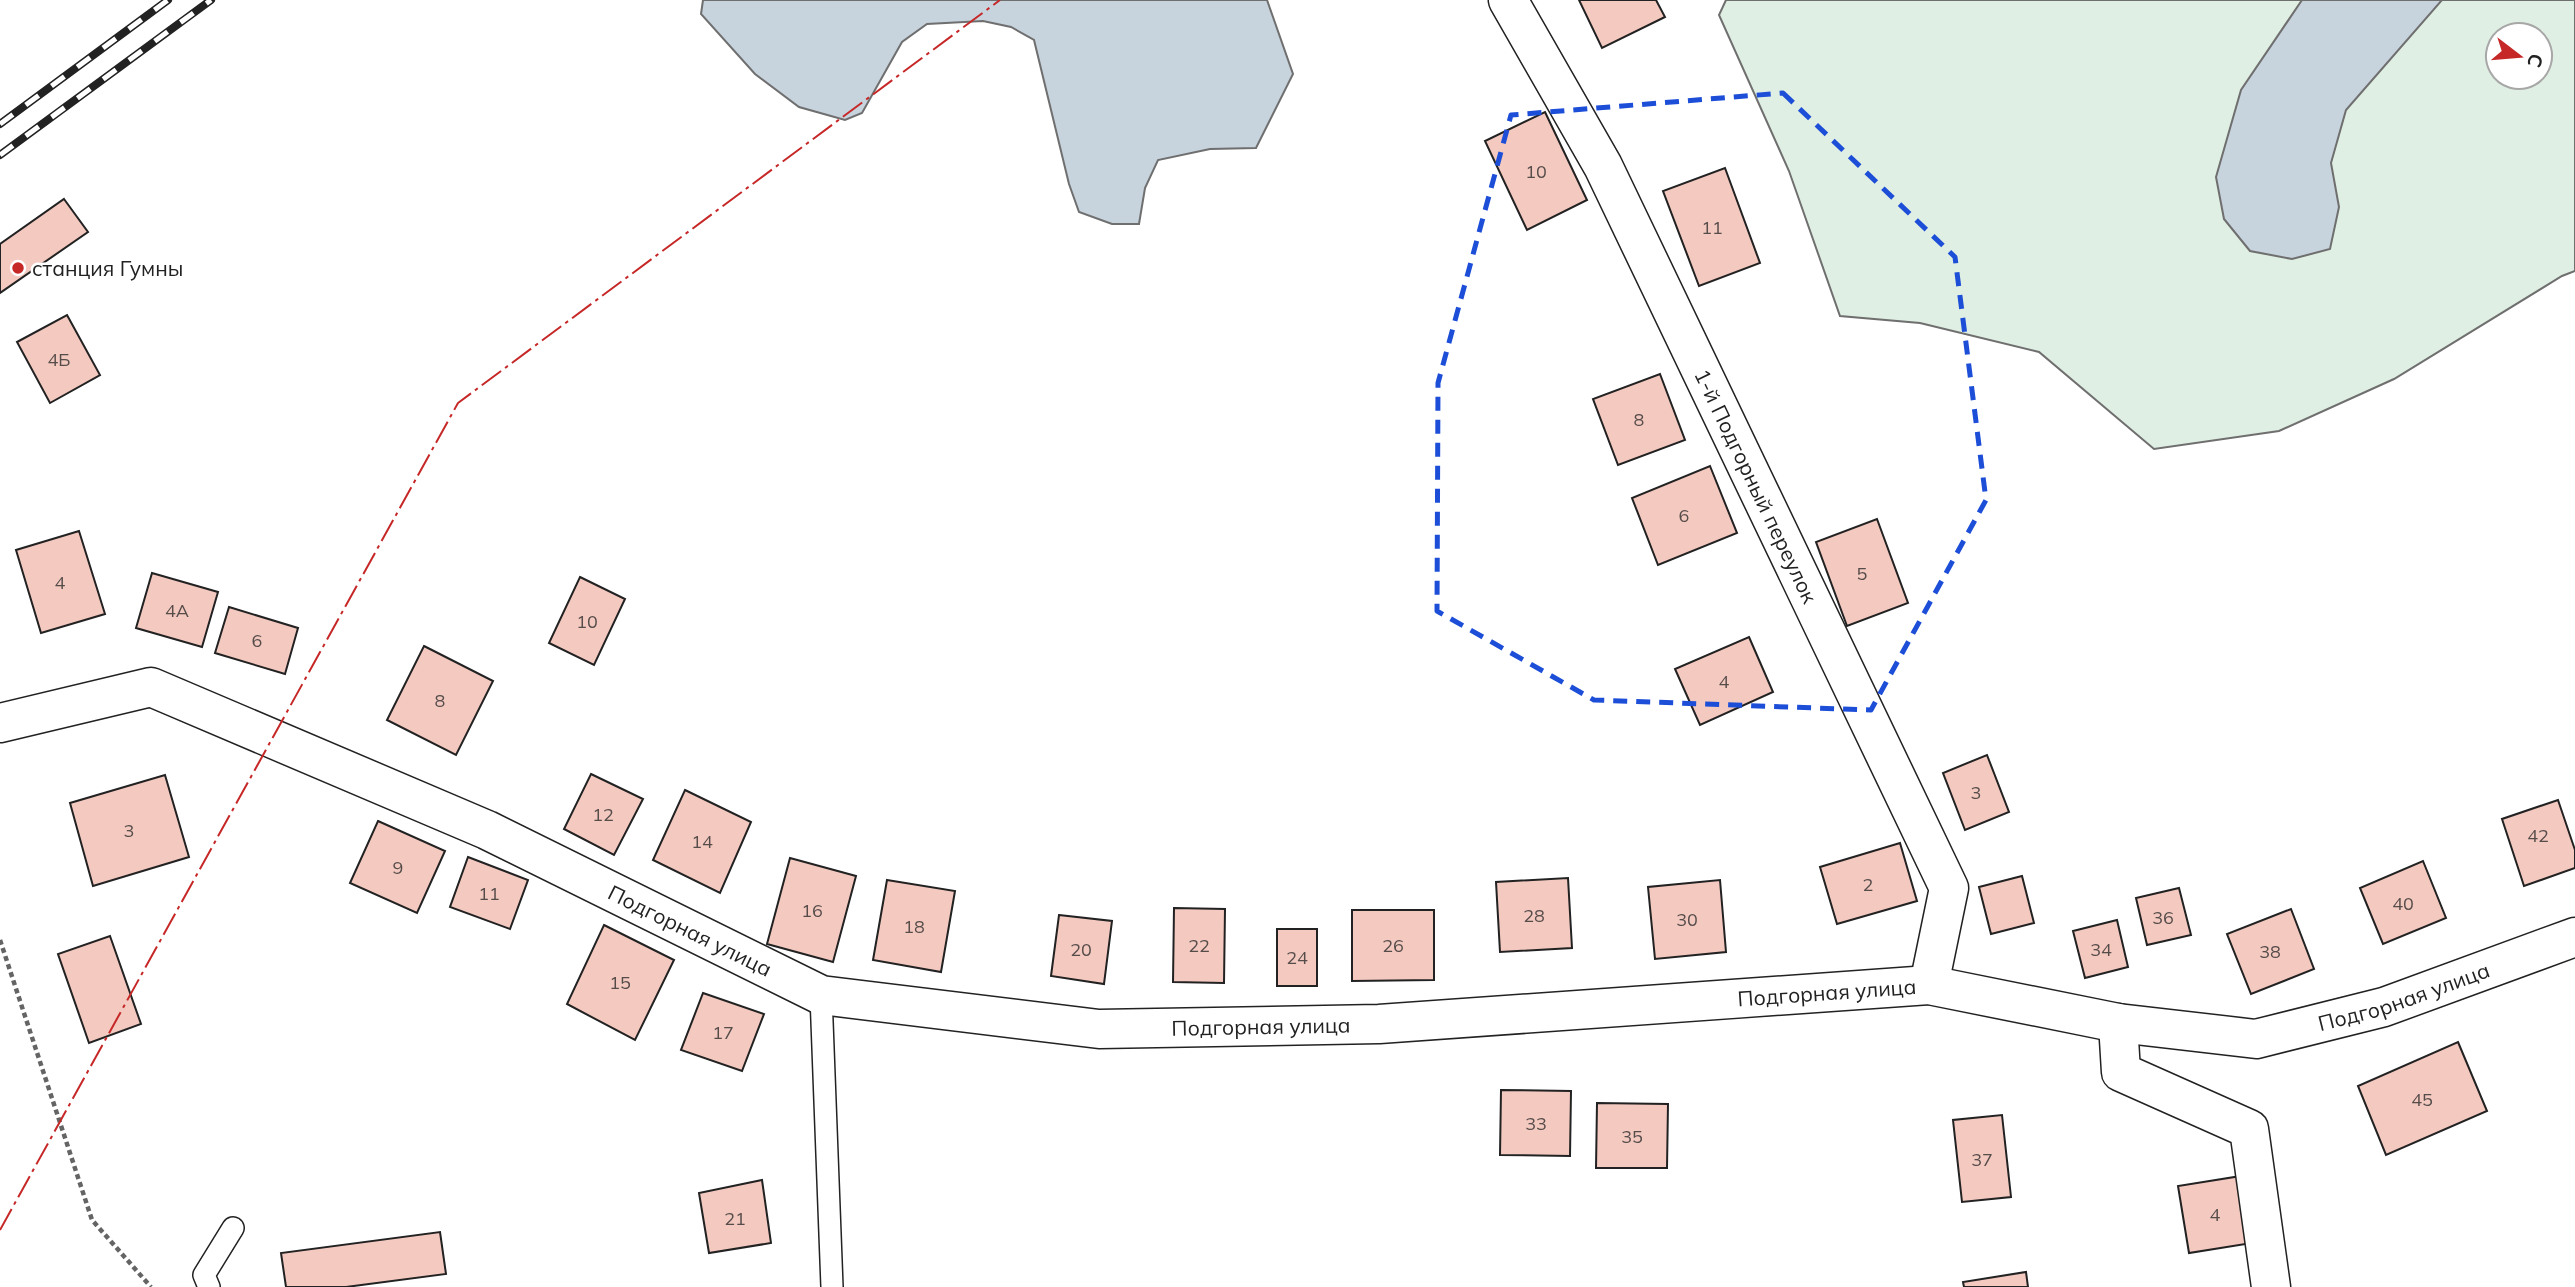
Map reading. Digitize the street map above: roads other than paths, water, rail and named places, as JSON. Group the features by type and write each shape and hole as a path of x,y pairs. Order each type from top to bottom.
{"street":[{"name":"1-й Подгорный переулок","path":"1508,0 1603,166 1949,888 1929,985"},
{"name":"Подгорная улица","path":"0,723 151,687 487,830 821,995 1100,1030 1379,1024 1929,985 2118,1023 2256,1039 2384,1007 2575,937"},
{"path":"2118,1023 2122,1072 2249,1129 2271,1287"}],"lane":[{"path":"821,995 832,1287"},
{"path":"209,1287 204,1275 233,1228"}],"railway":[{"path":"0,124 168,0"},
{"path":"0,155 211,0"}],"place":[{"name":"станция Гумны","path":"18,268"}]}
